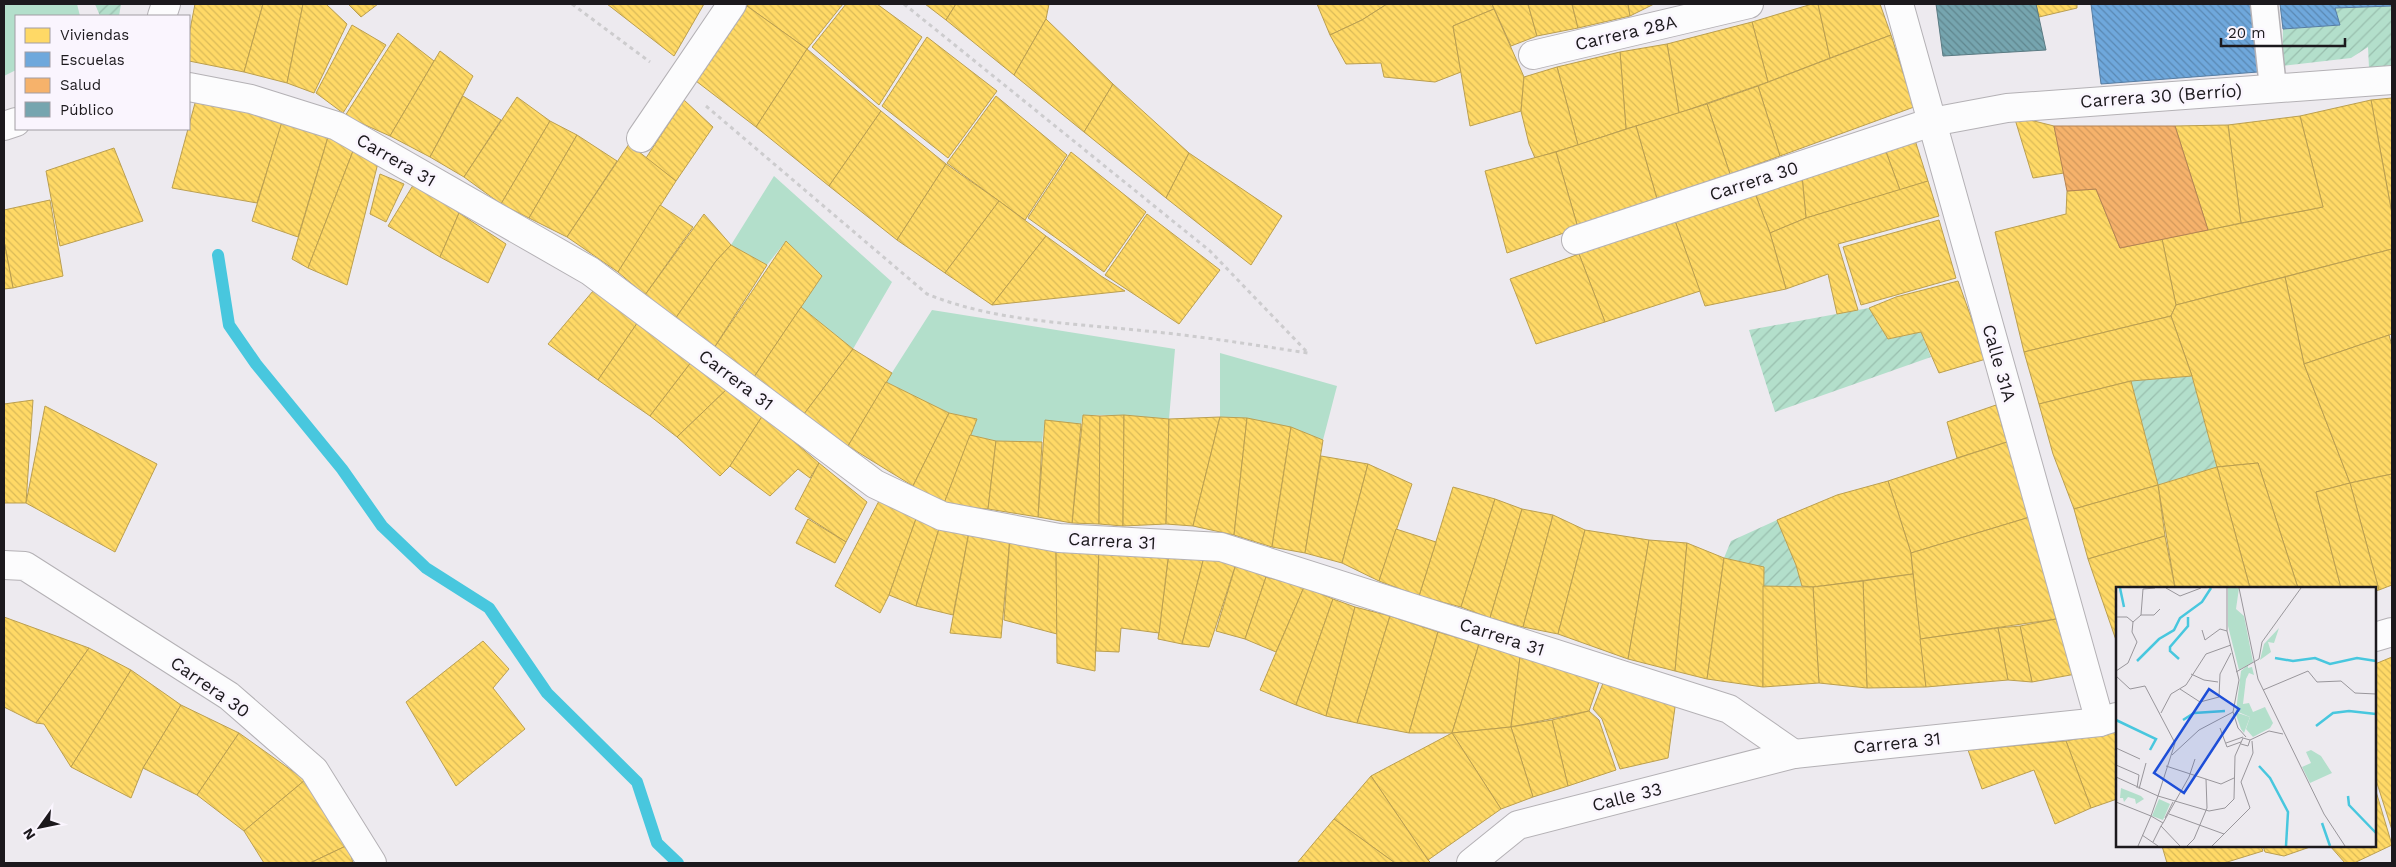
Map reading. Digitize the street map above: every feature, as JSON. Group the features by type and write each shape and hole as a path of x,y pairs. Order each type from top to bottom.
{"street":[{"path":"641,138 732,4"},
{"name":"Carrera 28A","path":"1533,55 1749,4"},
{"name":"Calle 31A","path":"1898,4 2108,719"},
{"path":"2264,4 2273,88"},
{"name":"Carrera 30 (Berrío)","path":"1932,122 2007,108 2392,80"},
{"name":"Carrera 31","path":"190,87 251,99 337,126 346,131 590,271 875,484 942,516 1059,538 1221,547 1729,709 1794,754 2108,719"},
{"name":"Carrera 30","path":"1576,240 1932,122"},
{"name":"Carrera 30","path":"4,565 25,566 229,696 314,770 372,863"},
{"path":"2376,637 2392,632"},
{"name":"Calle 33","path":"1471,863 1518,825 1794,754"}],"path":[{"path":"572,4 679,83 926,294 953,305 1037,322 1148,331 1308,352 1210,251 904,4"}],"green space":[{"path":"4,4 77,4 80,15 15,15 15,70 4,76"},
{"path":"95,4 121,4 119,15 100,15"},
{"path":"2392,6 2392,65 2369,68 2368,47 2351,58 2282,66 2283,29 2340,25 2335,8"},
{"path":"774,176 892,282 853,349 801,307 822,276 786,241 767,265 731,245"},
{"path":"1869,308 1888,339 1921,332 1931,357 1775,412 1749,330"},
{"path":"932,310 1175,349 1169,419 1124,415 1083,415 1081,424 1045,421 1042,442 996,441 970,435 977,419 949,413 886,382"},
{"path":"1220,353 1337,386 1323,440 1272,424 1220,417"},
{"path":"2192,376 2217,467 2158,485 2131,381"},
{"path":"1777,520 1796,565 1802,586 1763,586 1763,567 1724,558 1731,541"}],"building: Viviendas":[{"path":"195,4 263,4 244,72 190,61 190,30"},
{"path":"263,4 303,4 287,83 244,72"},
{"path":"303,4 326,4 347,24 314,93 287,83"},
{"path":"348,4 378,4 361,17"},
{"path":"607,4 704,4 674,56"},
{"path":"748,4 843,4 807,49 747,6"},
{"path":"846,4 877,4 922,37 879,105 812,47"},
{"path":"925,4 956,4 946,20"},
{"path":"956,4 1049,4 1046,19 1014,75 946,20"},
{"path":"1317,4 1387,4 1362,20 1330,35"},
{"path":"1387,4 1492,4 1494,9 1453,26 1461,72 1435,82 1384,77 1381,63 1346,64 1330,35 1362,20"},
{"path":"1492,4 1528,4 1537,36 1511,46"},
{"path":"1528,4 1572,4 1578,28 1537,36"},
{"path":"1572,4 1628,4 1630,16 1578,28"},
{"path":"1628,4 1654,4 1630,16"},
{"path":"1812,4 1818,4 1830,58 1768,82 1752,22"},
{"path":"1818,4 1880,4 1891,35 1830,58"},
{"path":"2036,4 2077,4 2077,8 2039,17"},
{"path":"747,6 807,49 756,127 696,81"},
{"path":"1494,9 1524,77 1521,111 1470,126 1453,26"},
{"path":"1046,19 1113,84 1084,132 1014,75"},
{"path":"1752,22 1768,82 1679,113 1667,44"},
{"path":"352,25 386,45 343,113 316,93"},
{"path":"398,33 434,61 390,136 345,116"},
{"path":"1891,35 1914,107 1780,156 1758,86"},
{"path":"927,37 997,91 948,158 882,106"},
{"path":"1667,44 1679,113 1626,129 1620,52"},
{"path":"807,49 881,111 829,186 756,127"},
{"path":"440,51 473,76 430,157 390,136"},
{"path":"1620,52 1626,129 1578,145 1557,67"},
{"path":"1557,67 1578,145 1535,158 1529,144 1521,111 1524,77"},
{"path":"1113,84 1189,153 1166,198 1084,132"},
{"path":"1758,86 1780,156 1730,174 1707,104"},
{"path":"198,92 282,123 257,203 172,188 188,130 190,130 190,122"},
{"path":"463,96 501,120 464,177 430,157"},
{"path":"996,96 1067,155 1025,220 947,163"},
{"path":"517,97 550,121 501,204 464,177"},
{"path":"2392,98 2392,214 2371,100"},
{"path":"684,100 713,127 676,181 646,158"},
{"path":"2371,100 2392,214 2392,249 2176,305 2162,239 2323,207 2300,116"},
{"path":"1707,104 1730,174 1657,199 1636,126"},
{"path":"881,111 946,164 897,240 829,186"},
{"path":"284,115 328,137 298,237 252,221"},
{"path":"2014,116 2054,126 2064,173 2033,178"},
{"path":"2300,116 2323,207 2241,223 2228,125"},
{"path":"550,121 577,135 529,218 501,204"},
{"path":"2228,125 2241,223 2208,230 2175,126"},
{"path":"1636,126 1657,199 1578,228 1556,152"},
{"path":"577,135 617,161 567,237 529,218"},
{"path":"328,137 353,151 308,268 292,259"},
{"path":"1914,137 1928,181 1900,190 1885,149"},
{"path":"629,144 676,181 618,272 567,237"},
{"path":"114,148 143,221 60,246 46,171"},
{"path":"1885,149 1900,190 1806,218 1802,176"},
{"path":"353,151 378,163 347,285 308,268"},
{"path":"1071,152 1146,212 1104,272 1028,218"},
{"path":"1556,152 1578,228 1507,253 1485,171"},
{"path":"1189,153 1282,216 1251,265 1166,198"},
{"path":"946,164 999,201 945,273 897,240"},
{"path":"380,174 404,184 386,222 370,214"},
{"path":"1802,176 1806,218 1770,233 1753,188"},
{"path":"1928,181 1939,216 1838,244 1858,310 1837,314 1828,274 1786,289 1770,233 1806,218"},
{"path":"415,182 459,213 440,257 388,226"},
{"path":"1753,188 1770,233 1786,289 1705,306 1674,218"},
{"path":"2096,189 2120,248 2162,239 2176,305 2171,316 2024,352 1995,232 2066,214 2067,191"},
{"path":"50,200 63,276 13,288 4,241 4,210"},
{"path":"999,201 1046,236 992,305 945,273"},
{"path":"660,205 693,227 645,295 618,272"},
{"path":"459,213 506,244 488,283 440,257"},
{"path":"704,214 731,245 716,261 675,319 645,295"},
{"path":"1147,214 1220,270 1179,324 1105,275"},
{"path":"1674,218 1700,291 1605,322 1579,254"},
{"path":"1939,220 1956,278 1861,305 1843,247"},
{"path":"1046,236 1101,276 1125,291 992,305"},
{"path":"4,241 13,288 4,289"},
{"path":"786,241 822,276 754,377 712,351"},
{"path":"731,245 767,265 712,351 675,319 716,261"},
{"path":"2392,249 2392,334 2304,364 2285,277"},
{"path":"1579,254 1605,322 1536,344 1510,279"},
{"path":"2285,277 2304,364 2350,483 2316,492 2341,587 2298,587 2258,463 2217,467 2192,376 2171,316 2176,305"},
{"path":"1958,281 1986,359 1939,373 1921,332 1888,339 1869,308 1896,297"},
{"path":"593,291 640,319 598,380 548,344"},
{"path":"801,307 853,349 801,418 754,377"},
{"path":"2171,316 2192,376 2131,381 2039,404 2024,352"},
{"path":"640,319 692,361 650,416 598,380"},
{"path":"2389,335 2392,346 2392,474 2350,483 2304,364"},
{"path":"853,349 892,373 848,446 801,418"},
{"path":"692,361 728,388 677,437 650,416"},
{"path":"2131,381 2158,485 2074,509 2053,454 2039,404"},
{"path":"886,382 949,413 913,486 848,446"},
{"path":"728,388 763,415 730,466 720,476 677,437"},
{"path":"33,400 26,503 4,503 4,404"},
{"path":"1996,405 2007,442 1957,458 1947,422"},
{"path":"45,406 157,464 115,552 26,503"},
{"path":"949,413 977,419 943,506 913,486"},
{"path":"763,415 819,463 810,478 798,469 770,496 730,466"},
{"path":"1083,415 1100,416 1099,524 1072,523"},
{"path":"1124,415 1123,526 1099,524 1100,416"},
{"path":"1124,415 1169,419 1166,524 1123,526"},
{"path":"1220,417 1193,526 1166,524 1169,419"},
{"path":"1220,417 1247,418 1234,535 1193,526"},
{"path":"1247,418 1291,427 1272,547 1234,535"},
{"path":"1045,420 1081,424 1072,523 1038,517"},
{"path":"1291,427 1323,440 1305,553 1272,547"},
{"path":"970,435 996,441 988,509 943,506"},
{"path":"996,441 1042,442 1038,517 988,509"},
{"path":"2007,442 2030,517 1911,553 1888,481"},
{"path":"1321,456 1368,464 1342,563 1305,553"},
{"path":"819,463 867,502 846,542 795,509"},
{"path":"2258,463 2298,587 2250,587 2217,467"},
{"path":"1368,464 1412,484 1379,581 1342,563"},
{"path":"2217,467 2250,587 2175,587 2158,485"},
{"path":"2392,474 2392,585 2379,590 2350,483"},
{"path":"1888,481 1911,553 1913,574 1813,587 1802,586 1796,565 1777,520 1837,495"},
{"path":"2350,483 2379,590 2376,591 2376,587 2341,587 2316,492"},
{"path":"2158,485 2165,536 2088,559 2074,509"},
{"path":"1453,487 1495,499 1461,607 1419,596"},
{"path":"880,499 917,516 889,595 880,613 835,586"},
{"path":"1495,499 1522,509 1490,618 1461,607"},
{"path":"1522,509 1553,515 1523,627 1490,618"},
{"path":"1553,515 1585,530 1558,634 1523,627"},
{"path":"917,516 941,522 916,606 889,595"},
{"path":"2030,517 2056,619 1920,639 1911,553"},
{"path":"808,519 846,542 835,563 796,543"},
{"path":"941,522 970,527 953,615 916,606"},
{"path":"970,527 1010,537 1001,638 950,633"},
{"path":"1396,529 1436,542 1419,596 1379,581"},
{"path":"1585,530 1649,540 1628,659 1558,634"},
{"path":"2165,536 2175,587 2116,587 2116,640 2088,559"},
{"path":"1010,537 1056,543 1057,634 1004,620"},
{"path":"1649,540 1687,543 1675,671 1628,659"},
{"path":"1056,543 1099,546 1095,671 1057,663"},
{"path":"1687,543 1724,558 1707,679 1675,671"},
{"path":"1170,545 1205,553 1182,644 1158,639"},
{"path":"1099,546 1169,551 1159,633 1121,628 1119,652 1096,651"},
{"path":"1205,553 1236,564 1209,647 1182,644"},
{"path":"1724,558 1764,567 1763,687 1707,679"},
{"path":"1236,564 1266,577 1245,639 1216,631"},
{"path":"1913,574 1926,687 1867,688 1863,581"},
{"path":"1266,577 1304,587 1276,652 1245,639"},
{"path":"1863,581 1867,688 1819,683 1813,587"},
{"path":"1763,586 1813,587 1819,683 1763,687"},
{"path":"1304,587 1333,599 1296,705 1260,690"},
{"path":"1333,599 1355,607 1326,716 1296,705"},
{"path":"1355,607 1390,616 1357,723 1326,716"},
{"path":"1390,616 1438,632 1409,733 1357,723"},
{"path":"4,617 89,648 36,723 4,707"},
{"path":"2056,619 2076,674 2032,682 2020,626"},
{"path":"2020,626 2032,682 2008,680 1998,628"},
{"path":"1998,628 2008,680 1926,687 1920,639"},
{"path":"1438,632 1479,644 1452,733 1409,733"},
{"path":"483,641 509,669 493,688 525,729 456,786 406,702"},
{"path":"1479,644 1520,657 1511,727 1452,733"},
{"path":"89,648 131,670 71,767 44,724 36,723"},
{"path":"1520,657 1600,679 1589,711 1511,727"},
{"path":"2392,657 2392,830 2376,780 2376,664"},
{"path":"131,670 181,705 143,768 131,798 71,767"},
{"path":"1605,678 1676,700 1668,758 1620,769 1602,719 1593,709"},
{"path":"181,705 239,733 197,795 143,768"},
{"path":"1589,711 1599,720 1616,770 1568,786 1552,720"},
{"path":"1552,720 1568,786 1533,797 1511,727"},
{"path":"1511,727 1533,797 1501,809 1452,733"},
{"path":"2116,731 2116,799 2091,808 2066,741"},
{"path":"239,733 305,780 244,831 197,795"},
{"path":"1452,733 1501,809 1428,860 1371,776"},
{"path":"2066,741 2091,808 2055,824 2034,770 1982,789 1968,750"},
{"path":"1371,776 1431,863 1395,863 1334,819"},
{"path":"305,780 348,845 310,863 264,863 244,831"},
{"path":"2376,791 2392,845 2354,863 2345,863 2331,847 2376,847"},
{"path":"1334,819 1395,863 1297,863"},
{"path":"348,845 353,863 310,863"},
{"path":"2162,847 2261,847 2263,851 2224,863 2167,863"},
{"path":"2263,847 2310,847 2284,856 2265,852"}],"building: Escuelas":[{"path":"2091,4 2251,4 2258,72 2101,84"},
{"path":"2280,4 2392,4 2392,6 2335,8 2340,25 2283,29"}],"building: Salud":[{"path":"2054,126 2175,126 2208,230 2120,248 2096,189 2067,191"}],"building: Público":[{"path":"1936,4 2036,4 2046,50 1943,56"}],"waterway":[{"path":"218,255 229,325 256,364 342,469 382,526 426,568 489,608 547,693 637,782 657,843 678,863"}]}
